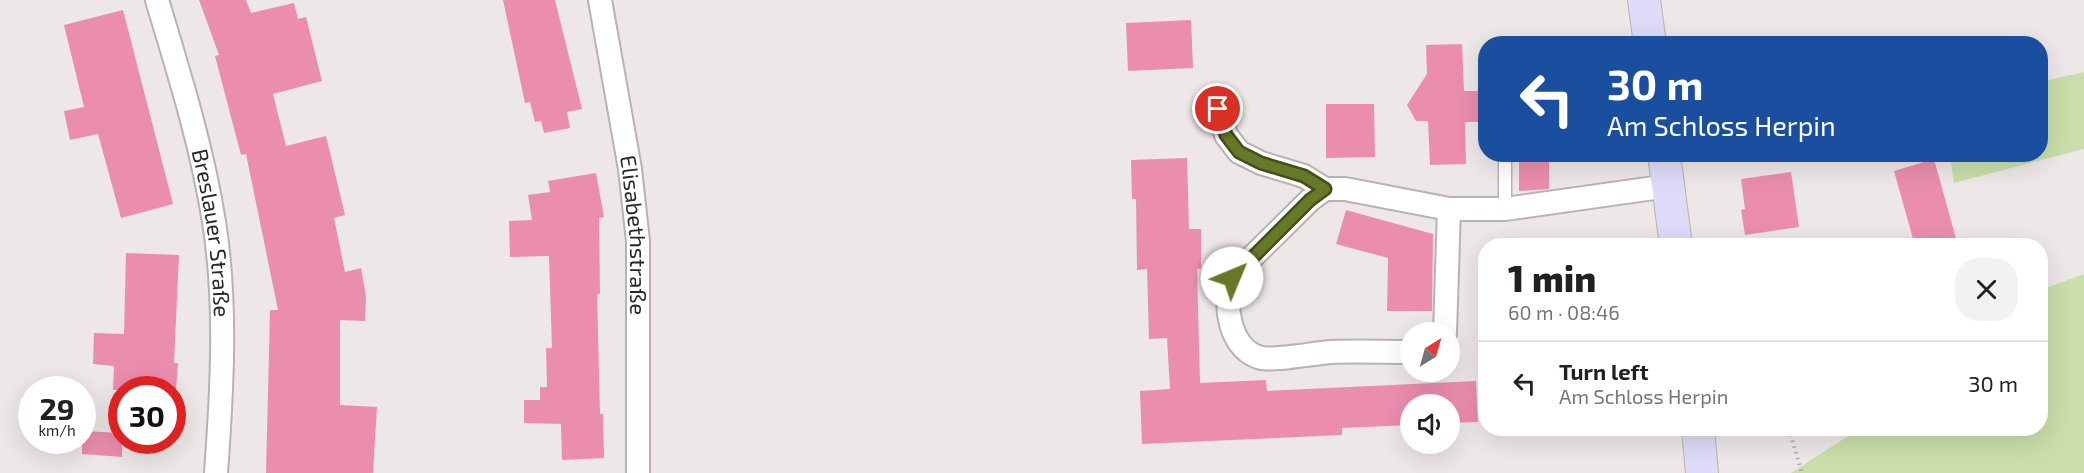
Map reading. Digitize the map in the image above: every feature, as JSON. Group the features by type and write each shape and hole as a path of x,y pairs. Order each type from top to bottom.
{"main road":[{"path":"1644,0 1649,36"},
{"path":"1665,162 1675,238"},
{"path":"1699,436 1702,473"}],"street":[{"name":"Breslauer Straße","path":"157,0 203,162 214,223 220,281 216,473"},
{"name":"Elisabethstraße","path":"600,0 626,147 638,240 639,473"},
{"path":"1218,109 1226,135 1239,152 1261,163 1304,176 1325,189 1345,189 1449,209 1505,209 1668,186"},
{"path":"1325,189 1310,200 1232,278 1230,285 1231,327 1236,341 1245,351 1261,358 1332,352 1400,352"},
{"path":"1445,322 1449,209"}],"lane":[{"path":"1504,162 1505,209"}],"path":[{"path":"1791,436 1802,473"}],"green space":[{"path":"2084,72 2084,149 2048,158 2048,80"},
{"path":"1951,162 2034,162 1954,183"},
{"path":"2084,274 2084,473 1791,473 1848,436 2048,436 2048,287"}],"building":[{"path":"199,0 246,0 251,13 294,3 298,19 306,17 322,81 273,94 286,146 326,136 345,215 334,218 345,272 361,268 366,297 365,321 340,320 340,405 377,407 373,473 266,473 270,310 278,310 246,154 241,155 215,56 219,55"},
{"path":"503,0 555,0 582,109 567,112 570,128 544,133 541,121 535,122 530,102 525,103"},
{"path":"123,10 173,204 121,218 98,134 70,140 64,111 84,107 64,25"},
{"path":"1191,20 1193,68 1128,71 1126,23"},
{"path":"1462,44 1464,91 1478,91 1478,122 1465,122 1466,164 1430,165 1428,121 1416,121 1407,105 1427,74 1426,45"},
{"path":"1326,104 1374,104 1375,157 1326,158"},
{"path":"1187,158 1189,229 1201,229 1201,268 1197,269 1200,383 1266,380 1267,391 1476,381 1478,422 1460,423 1460,394 1400,394 1400,425 1342,428 1342,435 1142,444 1140,391 1170,389 1167,338 1149,339 1147,269 1137,270 1136,199 1132,199 1131,160"},
{"path":"1519,162 1549,162 1549,189 1519,191"},
{"path":"1924,162 1935,162 1956,238 1913,238 1894,171"},
{"path":"1791,172 1799,227 1745,235 1741,210 1745,209 1741,179"},
{"path":"596,173 604,217 599,218 600,294 597,294 600,414 603,414 604,458 562,460 561,424 524,423 524,400 540,400 540,387 547,387 546,348 552,348 549,256 510,257 509,221 532,220 528,195 550,192 548,181"},
{"path":"1346,210 1433,234 1432,311 1387,311 1388,258 1336,244"},
{"path":"126,253 179,255 174,363 178,363 177,376 114,376 114,366 93,364 94,333 124,334"},
{"path":"96,432 108,432 108,454 122,454 122,457 82,454 96,454"}],"route":[{"path":"1218,109 1226,135 1239,152 1261,163 1304,176 1325,189 1310,200 1232,278"}]}
